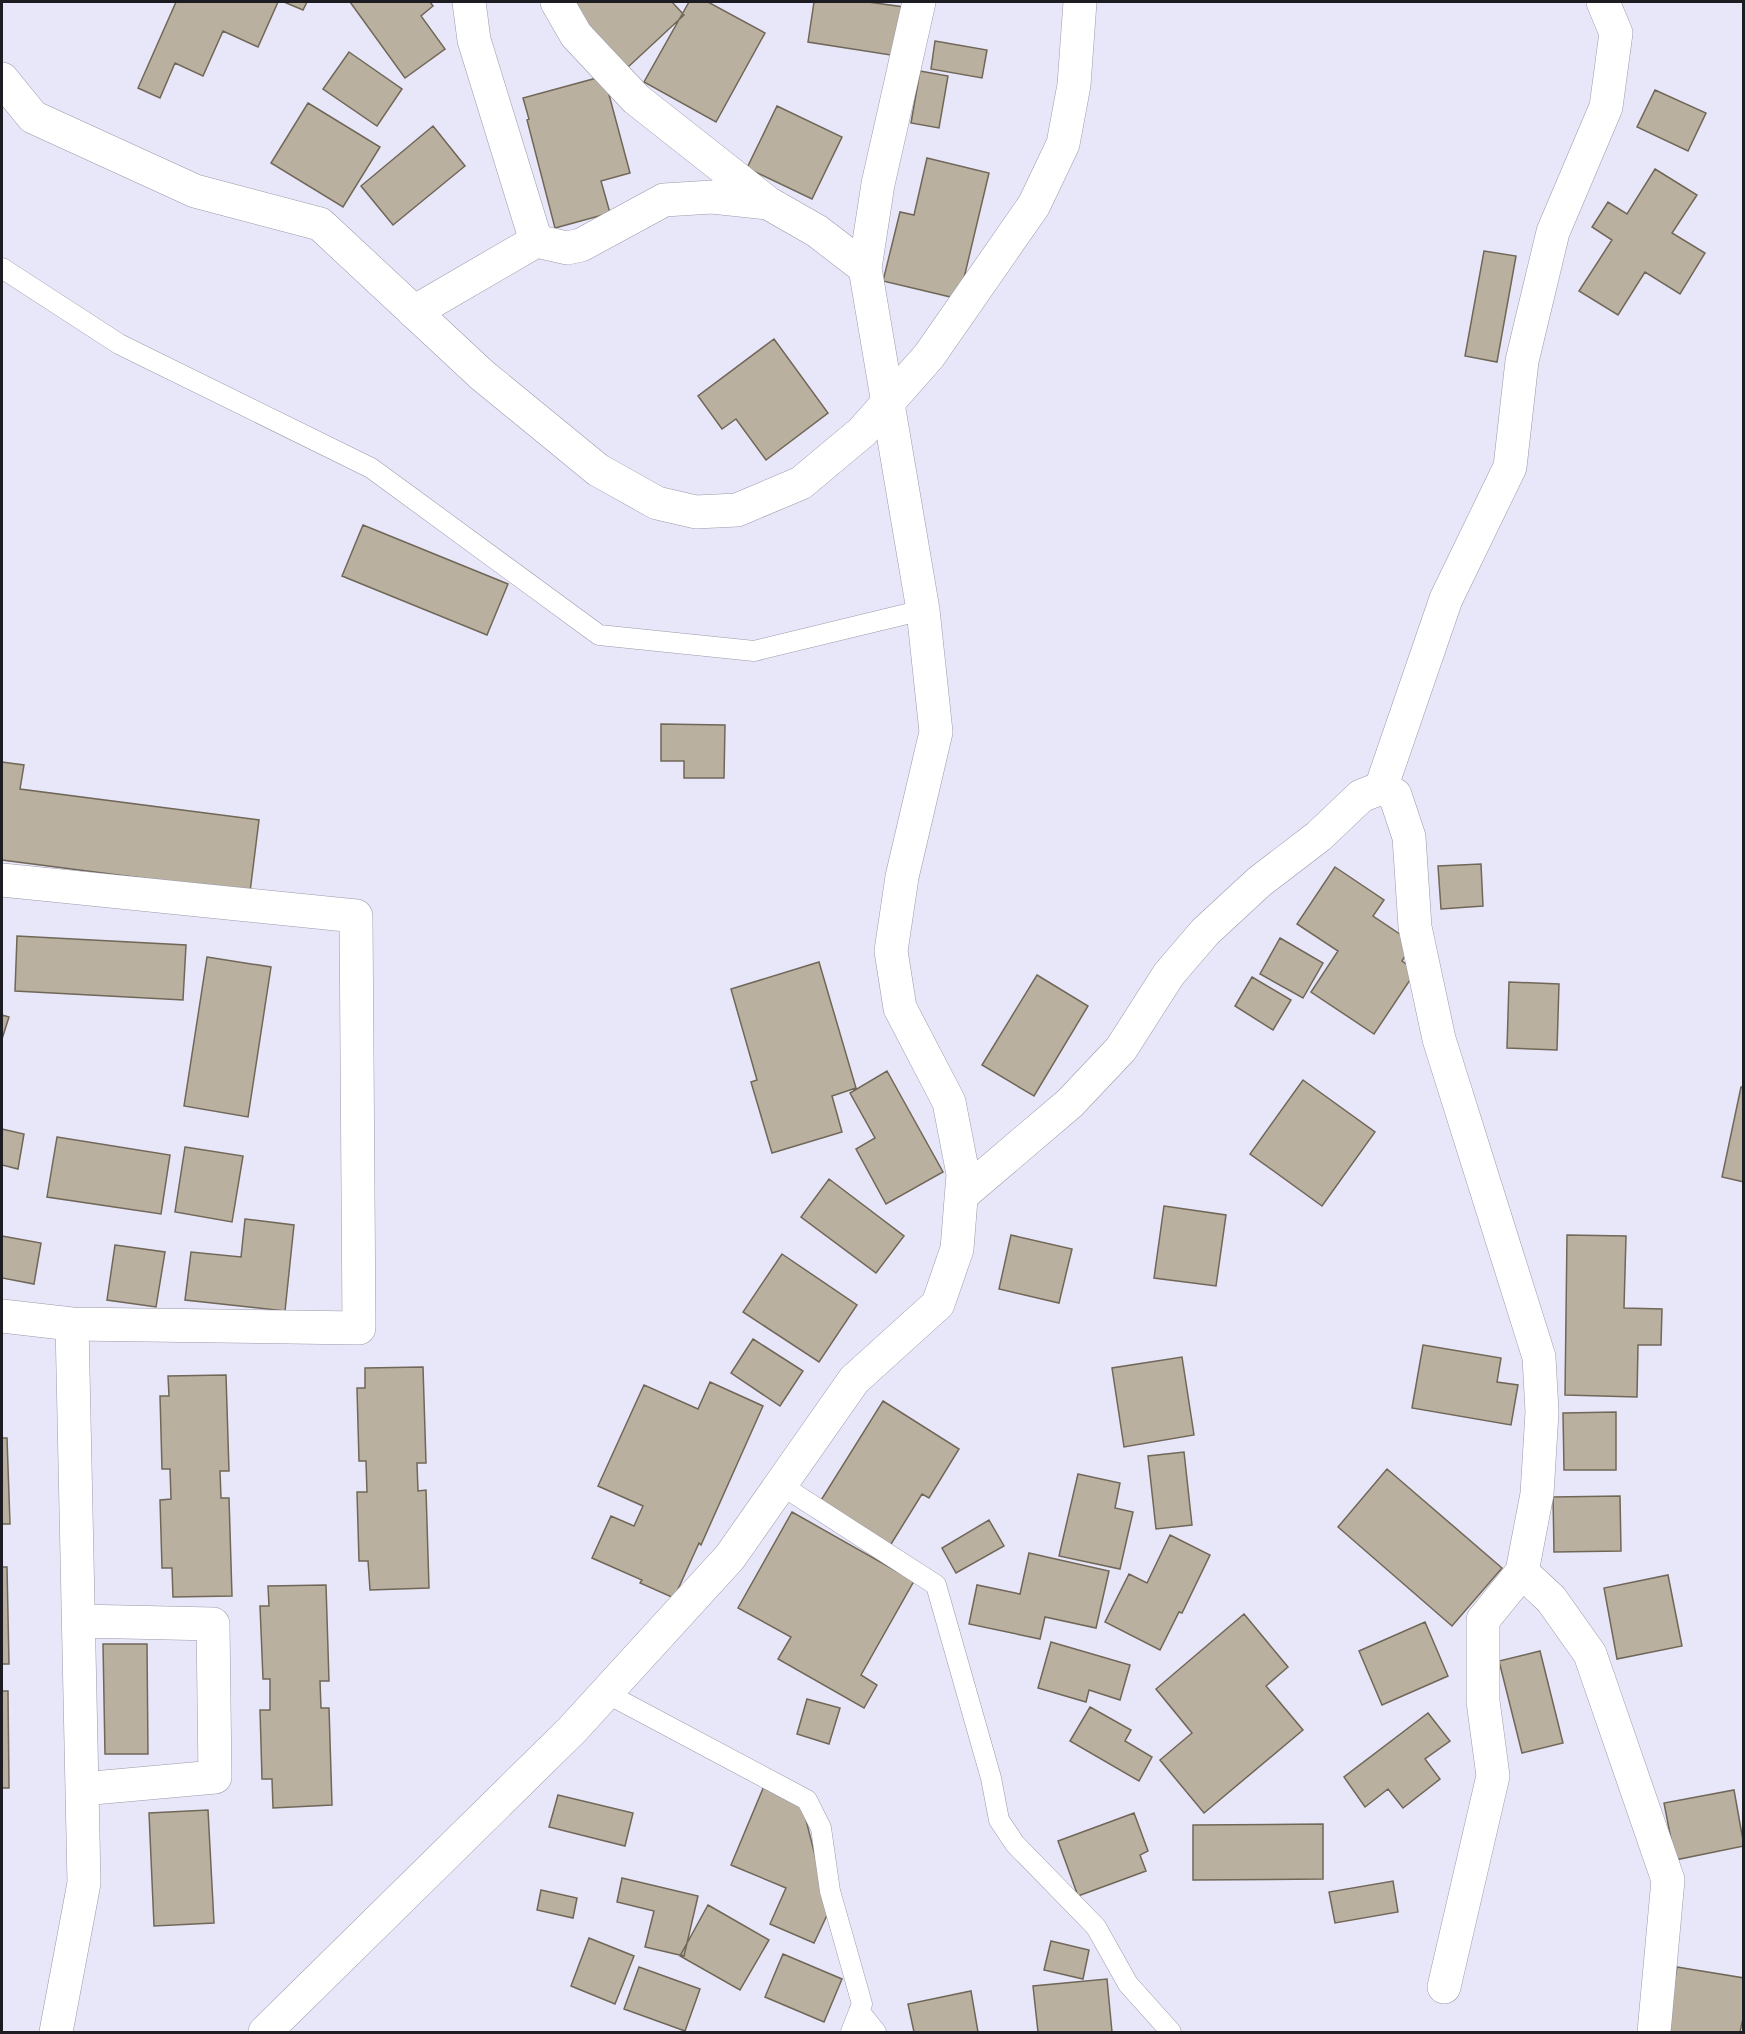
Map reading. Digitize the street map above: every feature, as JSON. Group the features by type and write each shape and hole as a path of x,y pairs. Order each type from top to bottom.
{"street":[{"path":"469,2 474,39 536,241"},
{"path":"557,2 576,35 636,99 768,203 817,231 865,268"},
{"path":"265,2032 572,1730 730,1557 854,1380 938,1304 957,1249 963,1174 948,1101 900,1008 891,951 902,877 936,732 923,610 865,268 878,184 919,2"},
{"path":"2,79 33,117 195,191 320,224 482,375 598,470 657,503 696,512 737,510 801,483 862,432 928,356 1034,205 1063,144 1074,85 1080,2"},
{"path":"1382,788 1446,598 1510,467 1522,361 1553,232 1606,107 1616,33 1603,2"},
{"path":"414,312 536,241 567,248 581,245 664,200 712,197 768,203"},
{"path":"962,1195 1070,1103 1121,1049 1169,974 1205,932 1259,882 1319,836 1361,796 1382,788 1395,795 1409,837 1415,927 1439,1039 1539,1357 1542,1412 1537,1494 1522,1572 1483,1620 1483,1701 1493,1776 1444,1987"},
{"path":"2,880 356,916 359,1328 72,1324 2,1316"},
{"path":"56,2032 84,1882 72,1324"},
{"path":"1522,1572 1551,1599 1590,1654 1668,1880 1654,2032"},
{"path":"78,1621 213,1624 214,1777 82,1789"}],"lane":[{"path":"2,268 119,344 371,468 599,635 754,651 923,610"},
{"path":"781,1485 936,1585 991,1778 999,1820 1015,1844 1096,1927 1128,1984 1171,2032"},
{"path":"606,1693 807,1800 821,1828 831,1892 861,2004 851,2032"},
{"path":"859,2012 876,2032"}],"building":[{"path":"176,2 278,2 258,47 223,31 203,76 175,63 160,98 138,88"},
{"path":"284,2 307,2 303,10"},
{"path":"350,2 430,2 433,6 421,16 445,49 405,78"},
{"path":"577,2 672,2 684,15 627,68 572,7"},
{"path":"689,2 708,2 765,33 716,122 644,82"},
{"path":"814,2 868,2 904,7 897,56 808,42"},
{"path":"935,41 987,50 982,78 931,69"},
{"path":"349,52 402,89 377,126 323,89"},
{"path":"920,71 948,76 939,128 911,123"},
{"path":"604,76 630,173 601,181 610,213 555,228 523,98"},
{"path":"1655,90 1706,113 1688,151 1637,127"},
{"path":"308,103 380,147 343,207 271,163"},
{"path":"777,106 842,137 812,199 747,168"},
{"path":"433,126 465,166 393,225 361,186"},
{"path":"927,158 989,173 959,299 883,281 900,212 914,215"},
{"path":"1655,169 1697,195 1672,233 1705,253 1680,294 1645,272 1618,315 1579,291 1612,240 1592,227 1608,202 1627,214"},
{"path":"1484,251 1516,256 1497,362 1465,356"},
{"path":"774,339 828,413 766,460 736,419 722,429 698,396"},
{"path":"363,525 508,584 487,635 342,576"},
{"path":"661,724 725,725 724,778 684,778 684,761 661,761"},
{"path":"2,762 24,765 20,789 259,820 250,892 2,860"},
{"path":"1481,864 1483,906 1441,909 1438,866"},
{"path":"1335,867 1384,900 1373,916 1413,943 1402,961 1416,971 1374,1034 1311,992 1338,951 1297,924"},
{"path":"17,936 186,945 183,1000 15,991"},
{"path":"1280,938 1323,963 1303,998 1260,974"},
{"path":"207,957 271,967 248,1117 184,1106"},
{"path":"819,962 856,1088 832,1096 842,1132 772,1153 751,1082 757,1080 731,989"},
{"path":"1037,975 1088,1006 1034,1096 982,1065"},
{"path":"1252,977 1291,1000 1273,1030 1235,1006"},
{"path":"1509,982 1559,984 1557,1050 1507,1048"},
{"path":"2,1015 9,1017 2,1039"},
{"path":"887,1071 943,1172 886,1204 856,1149 875,1138 850,1093"},
{"path":"1303,1080 1375,1132 1322,1206 1250,1154"},
{"path":"1741,1087 1744,1087 1744,1182 1722,1177"},
{"path":"2,1129 24,1134 18,1169 2,1165"},
{"path":"57,1137 170,1155 161,1214 47,1197"},
{"path":"185,1147 243,1156 232,1222 175,1212"},
{"path":"829,1179 904,1236 876,1273 801,1217"},
{"path":"1164,1206 1226,1215 1216,1286 1154,1278"},
{"path":"245,1219 294,1225 285,1311 185,1300 191,1252 241,1257"},
{"path":"1011,1235 1072,1249 1059,1303 999,1289"},
{"path":"1567,1235 1626,1236 1624,1308 1662,1309 1661,1345 1638,1345 1637,1397 1565,1395"},
{"path":"2,1236 41,1243 34,1284 2,1278"},
{"path":"115,1245 165,1252 156,1307 107,1300"},
{"path":"782,1254 857,1305 819,1362 743,1312"},
{"path":"753,1339 803,1371 780,1406 731,1373"},
{"path":"1423,1345 1501,1358 1497,1382 1518,1385 1511,1425 1412,1408"},
{"path":"1182,1357 1194,1435 1124,1447 1112,1368"},
{"path":"423,1367 426,1463 417,1463 418,1491 426,1490 429,1588 370,1590 368,1561 359,1561 357,1492 367,1492 366,1461 359,1461 357,1388 365,1388 365,1368"},
{"path":"226,1375 229,1471 220,1471 221,1498 229,1498 232,1596 173,1597 172,1568 162,1568 160,1500 171,1499 170,1469 162,1469 160,1396 169,1396 168,1376"},
{"path":"710,1382 763,1406 701,1545 699,1543 674,1598 640,1583 642,1580 592,1558 611,1516 634,1526 643,1506 598,1486 644,1385 698,1409"},
{"path":"883,1401 959,1449 929,1498 922,1494 888,1549 818,1505"},
{"path":"1616,1412 1616,1470 1564,1470 1563,1413"},
{"path":"2,1438 7,1438 10,1524 2,1524"},
{"path":"1184,1452 1192,1525 1156,1529 1148,1456"},
{"path":"1387,1469 1502,1568 1452,1626 1338,1527"},
{"path":"1078,1474 1120,1483 1115,1508 1133,1512 1120,1569 1059,1556"},
{"path":"1620,1496 1621,1551 1554,1552 1553,1497"},
{"path":"792,1512 914,1581 861,1675 877,1685 864,1708 778,1659 791,1637 738,1608"},
{"path":"989,1520 1004,1546 956,1573 942,1548"},
{"path":"1170,1535 1210,1555 1182,1613 1179,1612 1160,1650 1105,1622 1129,1574 1147,1583"},
{"path":"1029,1553 1109,1571 1096,1628 1045,1617 1040,1639 969,1624 977,1585 1020,1594"},
{"path":"2,1567 7,1567 9,1664 2,1664"},
{"path":"1668,1575 1682,1646 1617,1659 1604,1588"},
{"path":"326,1585 329,1681 320,1681 321,1708 329,1708 332,1805 273,1808 272,1779 262,1779 260,1710 270,1710 270,1679 263,1679 260,1606 269,1606 268,1586"},
{"path":"1244,1614 1288,1667 1266,1686 1303,1730 1204,1813 1160,1760 1192,1733 1156,1689"},
{"path":"1425,1622 1448,1676 1382,1705 1359,1651"},
{"path":"1051,1642 1130,1665 1120,1700 1089,1690 1086,1702 1038,1688"},
{"path":"103,1644 147,1644 148,1754 105,1754"},
{"path":"1540,1651 1563,1743 1522,1753 1499,1661"},
{"path":"2,1691 8,1691 9,1788 2,1788"},
{"path":"807,1699 840,1708 829,1744 797,1734"},
{"path":"1090,1707 1131,1730 1125,1741 1152,1757 1139,1781 1070,1741"},
{"path":"1428,1713 1450,1741 1425,1759 1440,1779 1403,1808 1388,1789 1365,1807 1344,1777"},
{"path":"764,1786 802,1804 829,1911 814,1943 770,1924 786,1888 731,1865"},
{"path":"1734,1790 1744,1846 1675,1860 1664,1803"},
{"path":"558,1795 633,1813 625,1846 549,1827"},
{"path":"208,1810 214,1923 154,1926 149,1813"},
{"path":"1134,1813 1148,1851 1140,1855 1146,1871 1078,1896 1058,1841"},
{"path":"1323,1824 1323,1879 1193,1880 1193,1825"},
{"path":"622,1878 698,1896 684,1956 645,1947 654,1911 617,1902"},
{"path":"1393,1881 1398,1912 1335,1923 1329,1892"},
{"path":"541,1890 577,1898 573,1918 537,1910"},
{"path":"708,1905 769,1940 740,1990 680,1956"},
{"path":"589,1938 634,1956 615,2004 571,1986"},
{"path":"1051,1941 1089,1950 1083,1979 1044,1970"},
{"path":"783,1954 842,1979 824,2022 765,1997"},
{"path":"639,1967 700,1989 685,2031 624,2009"},
{"path":"1677,1967 1744,1978 1744,2014 1740,2032 1665,2032"},
{"path":"1107,1979 1112,2032 1038,2032 1033,1986"},
{"path":"971,1991 978,2032 914,2032 908,2004"}]}
